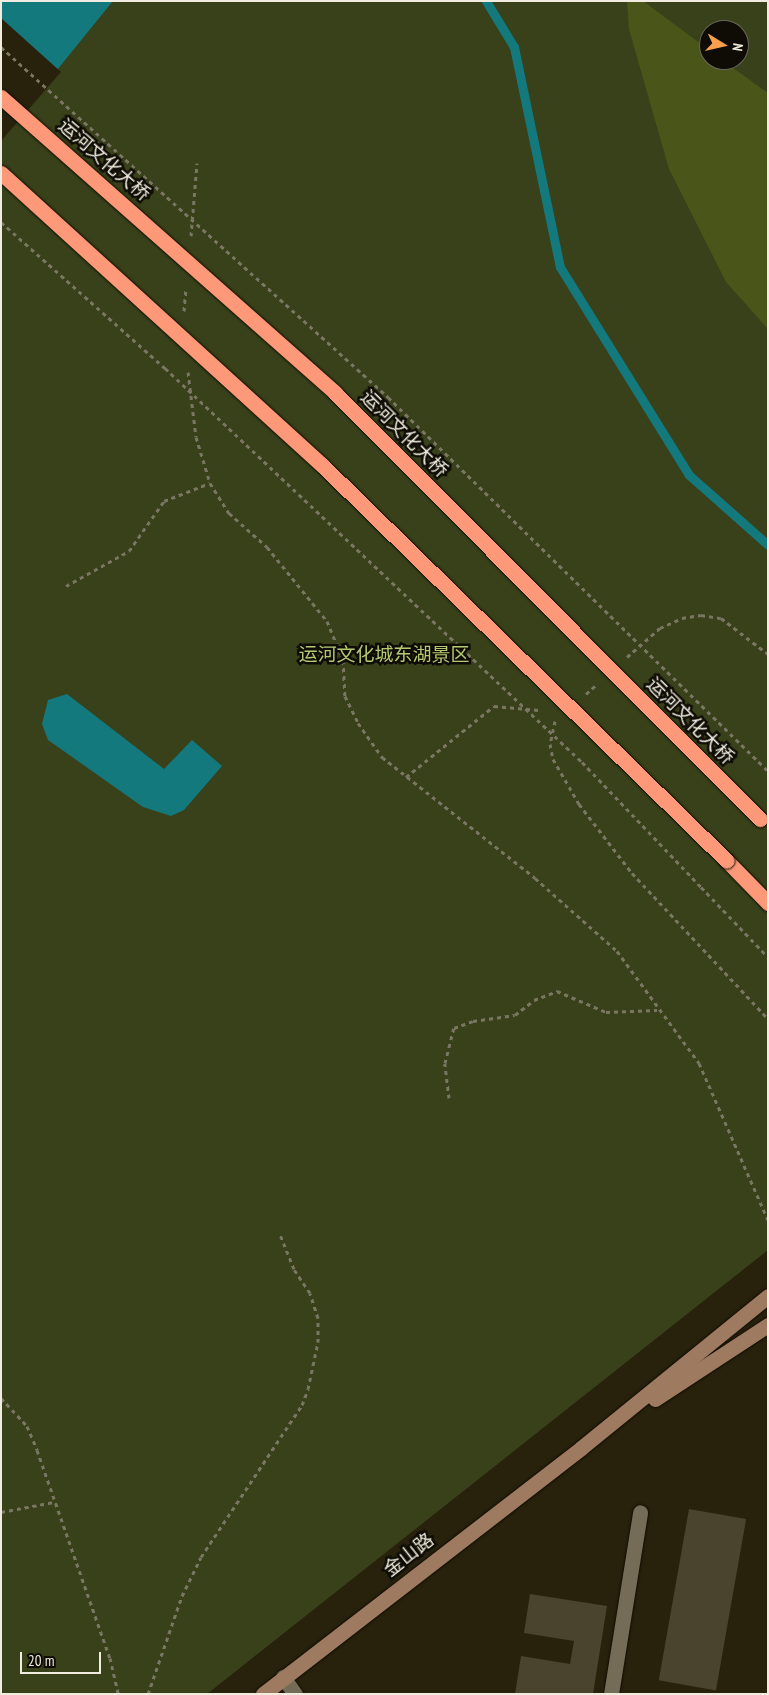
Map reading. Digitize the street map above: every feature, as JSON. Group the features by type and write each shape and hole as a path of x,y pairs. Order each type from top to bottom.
{"highway":[{"name":"运河文化大桥","path":"1,97 335,393 764,823"},
{"path":"1,173 322,465 768,903"}],"street":[{"name":"金山路","path":"262,1694 581,1448 768,1296"},
{"name":"金山路","path":"581,1448 768,1324"}],"lane":[{"path":"611,1694 640,1512"},
{"path":"283,1677 295,1694"}],"path":[{"path":"1,47 388,398 768,771"},
{"path":"190,241 197,163"},
{"path":"1,222 165,368 582,762 768,957"},
{"path":"184,320 187,281"},
{"path":"188,369 196,437 210,483 229,513 267,547 328,621 343,660 345,696 358,723 382,757 617,951 658,1010 699,1063 768,1220"},
{"path":"66,586 129,550 164,501 210,483"},
{"path":"406,777 494,706 536,708 542,712"},
{"path":"549,716 555,721"},
{"path":"450,1098 445,1064 454,1028 473,1021 515,1015 540,997 557,991 606,1012 658,1010"},
{"path":"148,1694 182,1596 201,1558 302,1405 310,1381 318,1318 310,1293 294,1269 280,1234"},
{"path":"1,1398 27,1426 110,1658 118,1694"},
{"path":"1,1512 54,1502"}],"green space":[{"name":"运河文化城东湖景区","path":"1,1 768,1 768,1250 207,1694 1,1694"},
{"path":"627,1 643,1 699,43 699,70 736,70 768,93 768,329 726,282 669,169 629,29"}],"water":[{"path":"1,1 113,1 1,139"},
{"path":"67,694 164,769 192,740 222,766 184,810 171,816 143,807 48,740 42,724 48,700"}],"pier":[{"path":"1,18 61,72 1,141"}],"building":[{"path":"689,1509 746,1519 716,1690 659,1680"},
{"path":"530,1594 607,1606 593,1694 515,1694 521,1656 570,1664 574,1641 524,1633"}],"waterway":[{"path":"486,1 514,47 560,267 689,475 768,545"}]}
